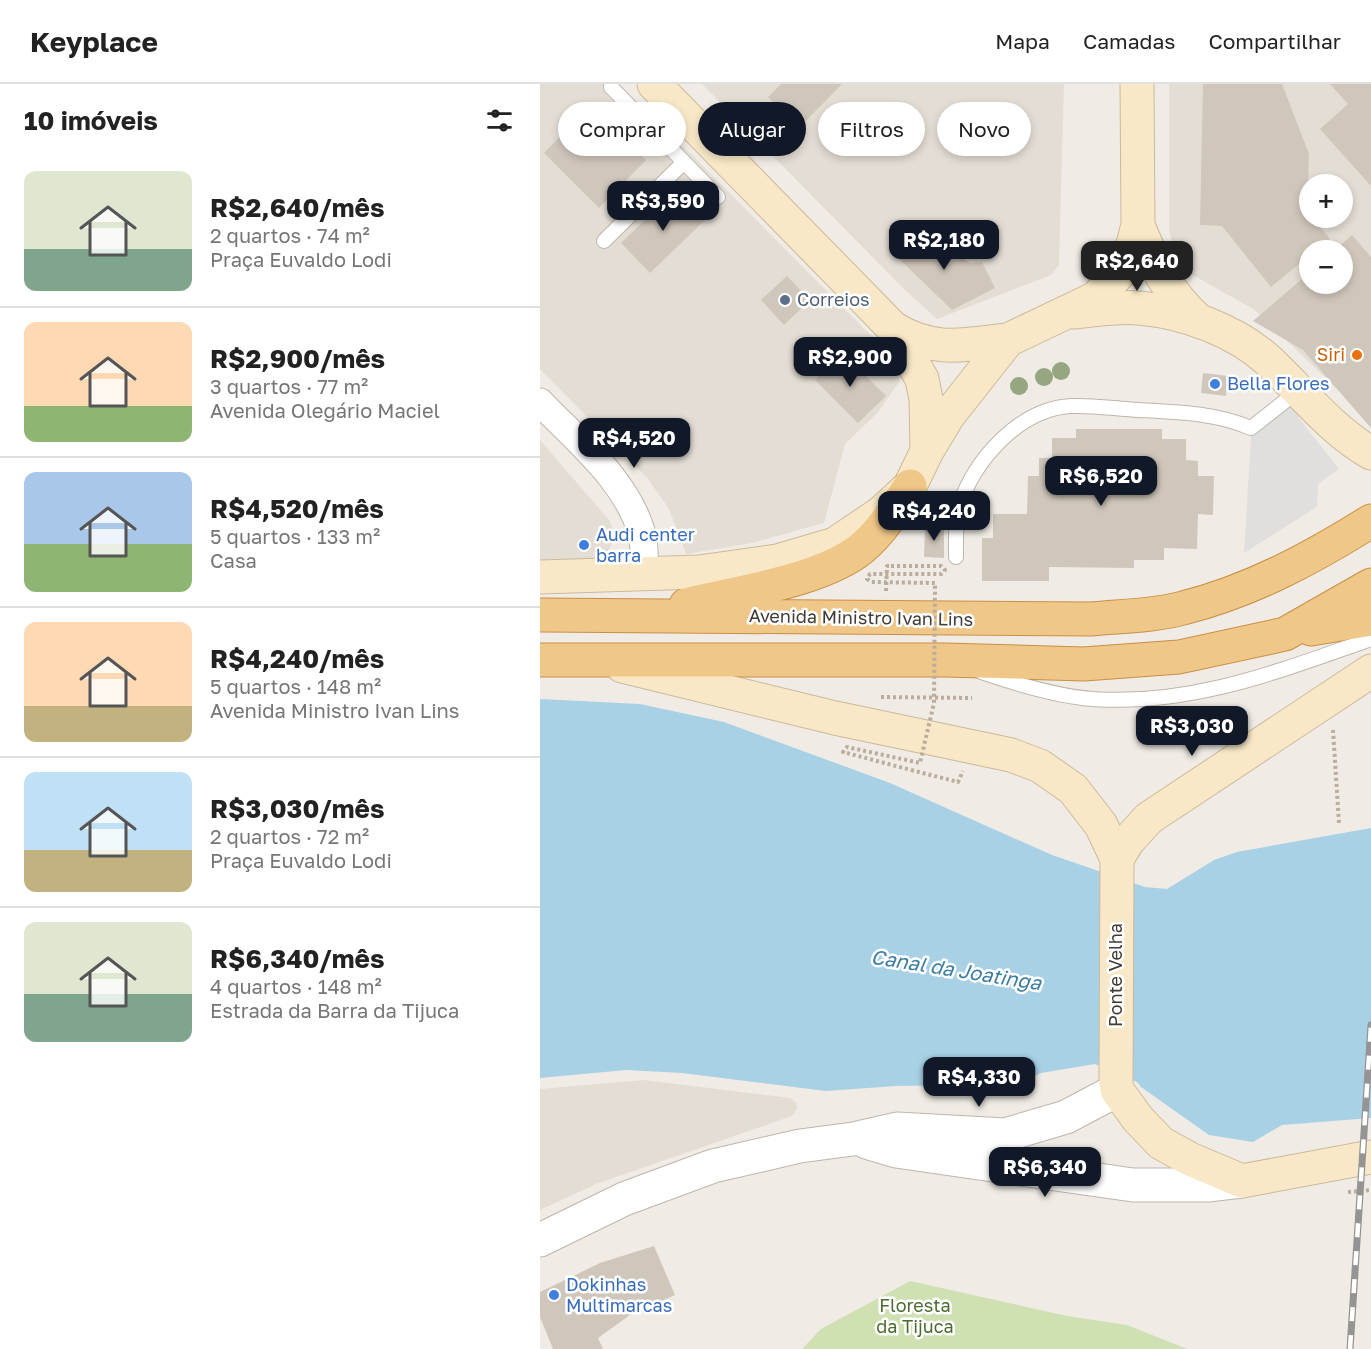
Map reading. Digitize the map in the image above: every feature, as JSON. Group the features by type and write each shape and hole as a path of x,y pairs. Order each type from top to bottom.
{"highway":[{"path":"646,615 788,581 821,571 844,560 861,549 880,530 910,486"},
{"name":"Avenida Ministro Ivan Lins","path":"540,615 1091,619 1181,609 1240,589 1311,559 1371,522"},
{"path":"1285,634 1371,585"},
{"path":"540,660 593,660 940,675 1179,657 1285,634 1371,619"}],"main road":[{"path":"686,133 893,328 911,339 942,346 1008,340 1072,312 1096,298 1122,270 1131,252 1138,225 1137,84"},
{"path":"1138,225 1160,277 1182,306 1199,321"},
{"path":"1072,312 1139,308 1199,321 1243,342 1267,359 1350,440 1371,453"},
{"path":"893,328 922,379 926,399 927,451"},
{"path":"540,578 645,576 699,572 777,561 835,544 873,519 910,486 927,451 969,387 1008,340"},
{"path":"593,660 835,718 1011,755 1040,766 1074,789 1101,825 1117,866"},
{"path":"1117,866 1128,841 1149,818 1371,671"},
{"name":"Ponte Velha","path":"1116,1086 1117,866"},
{"path":"1116,1086 1138,1119 1161,1143 1190,1159 1242,1181 1371,1157"}],"street":[{"path":"540,402 614,480 635,515 642,536 645,576"},
{"path":"540,1240 624,1199 713,1166 800,1146 853,1139 897,1129 1005,1135 1066,1117 1116,1086"},
{"path":"853,1139 896,1151 1133,1185 1207,1185 1242,1181"}],"lane":[{"path":"611,87 646,102"},
{"path":"681,156 684,162 718,197"},
{"path":"604,241 684,162"},
{"path":"956,557 959,508 968,485 1007,432 1031,418 1069,406 1190,413 1231,419 1251,428 1299,390"},
{"path":"940,675 1091,699 1125,699 1223,688 1371,639"}],"path":[{"path":"891,566 941,566 945,570 941,574 870,574 867,579 871,582 935,583 940,675 920,763 847,747 843,750 845,754 945,778"},
{"path":"924,690 940,675"},
{"path":"870,697 972,698"},
{"path":"1329,723 1333,728 1339,823"}],"shaded area":[{"path":"540,84 617,84 636,102 558,102 558,156 686,156 686,149 894,359 901,374 899,382 878,412 845,444 824,523 752,543 686,554 669,509 648,479 540,369"},
{"path":"702,84 1064,84 1059,265 1051,275 937,319 902,287 773,156 806,156 806,102 720,102"},
{"path":"1169,84 1371,84 1371,422 1255,310 1191,274 1176,257 1169,231"},
{"path":"1299,397 1308,408 1298,417 1339,469 1318,484 1317,507 1244,553 1251,436"},
{"path":"540,440 609,520 613,531 612,543 607,553 598,562 540,566"},
{"path":"644,1080 790,1098 796,1102 797,1109 792,1116 596,1184 540,1210 540,1089"}],"green space":[{"name":"Floresta da Tijuca","path":"910,1281 1067,1316 1127,1325 1187,1349 802,1349 821,1329"}],"water":[{"name":"Canal da Joatinga","path":"540,699 640,704 724,722 890,783 1052,855 1145,887 1167,889 1214,860 1237,852 1371,828 1371,1118 1282,1125 1253,1142 1209,1135 1137,1082 1095,1064 1041,1073 1016,1084 896,1086 826,1091 682,1073 626,1070 540,1078"}],"building":[{"path":"781,84 842,84 824,102 818,102 818,109 806,121 806,102 773,102 768,97"},
{"path":"1203,84 1282,84 1309,154 1308,174 1299,174 1299,228 1321,228 1330,239 1299,240 1299,264 1271,287 1222,226 1200,225"},
{"path":"1330,84 1371,84 1371,186 1320,129 1348,104"},
{"path":"558,139 558,156 642,156 646,160 599,208 544,153"},
{"path":"683,197 705,220 650,273 621,243 668,198"},
{"path":"911,231 932,252 941,243 970,263 982,262 995,288 952,310 891,251"},
{"path":"1352,235 1371,257 1371,428 1303,350 1253,321 1299,281 1299,294 1353,294 1353,240 1346,240"},
{"name":"Correios","path":"787,276 810,300 784,325 761,300"},
{"path":"842,352 886,396 858,423 815,380"},
{"name":"Bella Flores","path":"1203,373 1228,376 1226,396 1201,393"},
{"path":"1076,429 1162,429 1162,439 1186,439 1186,460 1198,461 1198,476 1214,476 1213,515 1198,514 1197,549 1164,548 1164,560 1134,560 1134,568 1049,567 1049,581 982,581 982,538 993,538 993,514 1027,514 1028,476 1039,476 1039,458 1052,458 1052,438 1076,438"},
{"path":"925,527 944,527 944,558 924,557"},
{"path":"654,1246 675,1295 630,1315 598,1338 603,1349 553,1349 540,1317 540,1292 600,1263"}],"railway":[{"path":"1350,1349 1371,1025"}],"place":[{"name":"Correios","path":"785,300"},
{"name":"Siri","path":"1357,355"},
{"name":"Bella Flores","path":"1215,384"},
{"name":"Audi center barra","path":"584,545"},
{"name":"Dokinhas Multimarcas","path":"554,1295"}]}
